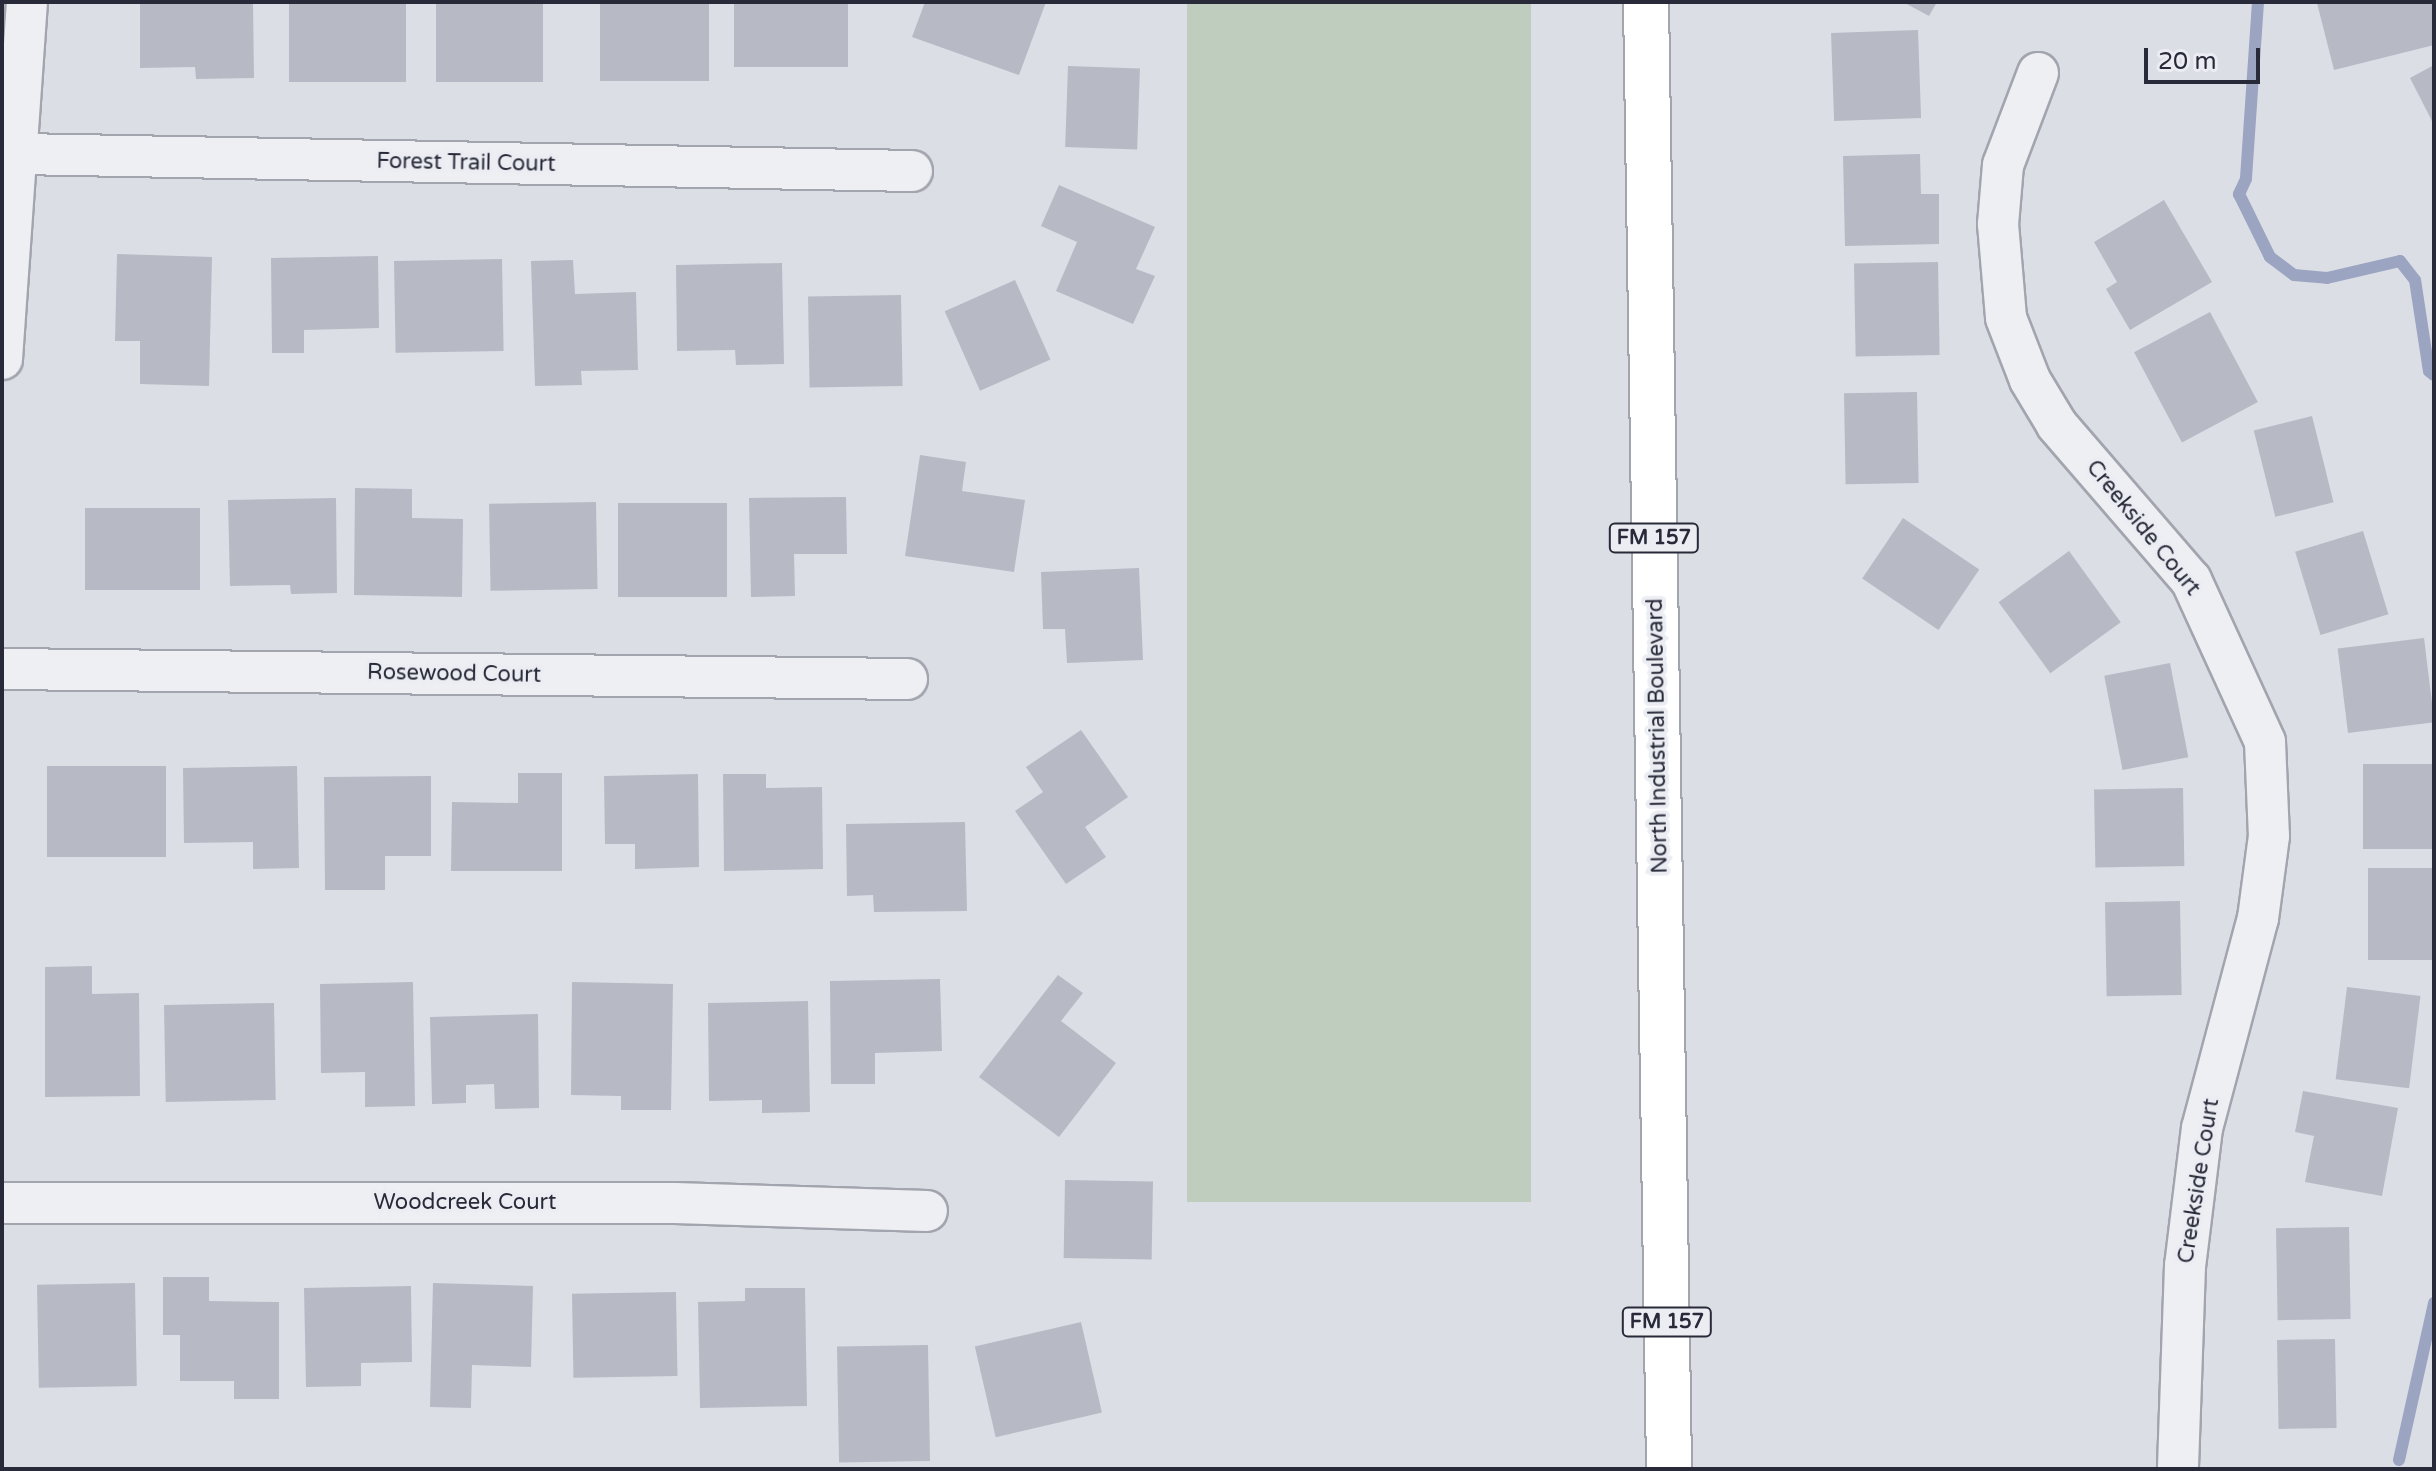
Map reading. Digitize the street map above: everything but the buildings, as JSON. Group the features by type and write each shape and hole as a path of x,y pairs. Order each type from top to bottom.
{"main road":[{"name":"North Industrial Boulevard","path":"1646,2 1669,1469"}],"street":[{"path":"2,359 20,154 27,2"},
{"name":"Creekside Court","path":"2038,73 2003,165 1998,224 2006,318 2030,380 2057,425 2191,580 2265,742 2269,836 2258,918 2202,1128 2185,1266 2178,1469"},
{"name":"Forest Trail Court","path":"20,154 912,171"},
{"name":"Rosewood Court","path":"2,669 907,679"},
{"name":"Woodcreek Court","path":"2,1203 675,1203 927,1211"}],"green space":[{"path":"1187,2 1531,2 1531,1202 1187,1202"}],"waterway":[{"path":"2258,2 2246,179 2239,194 2270,257 2294,275 2327,278 2400,261 2415,280 2429,371 2434,375"},
{"path":"2399,1460 2434,1303"}]}
